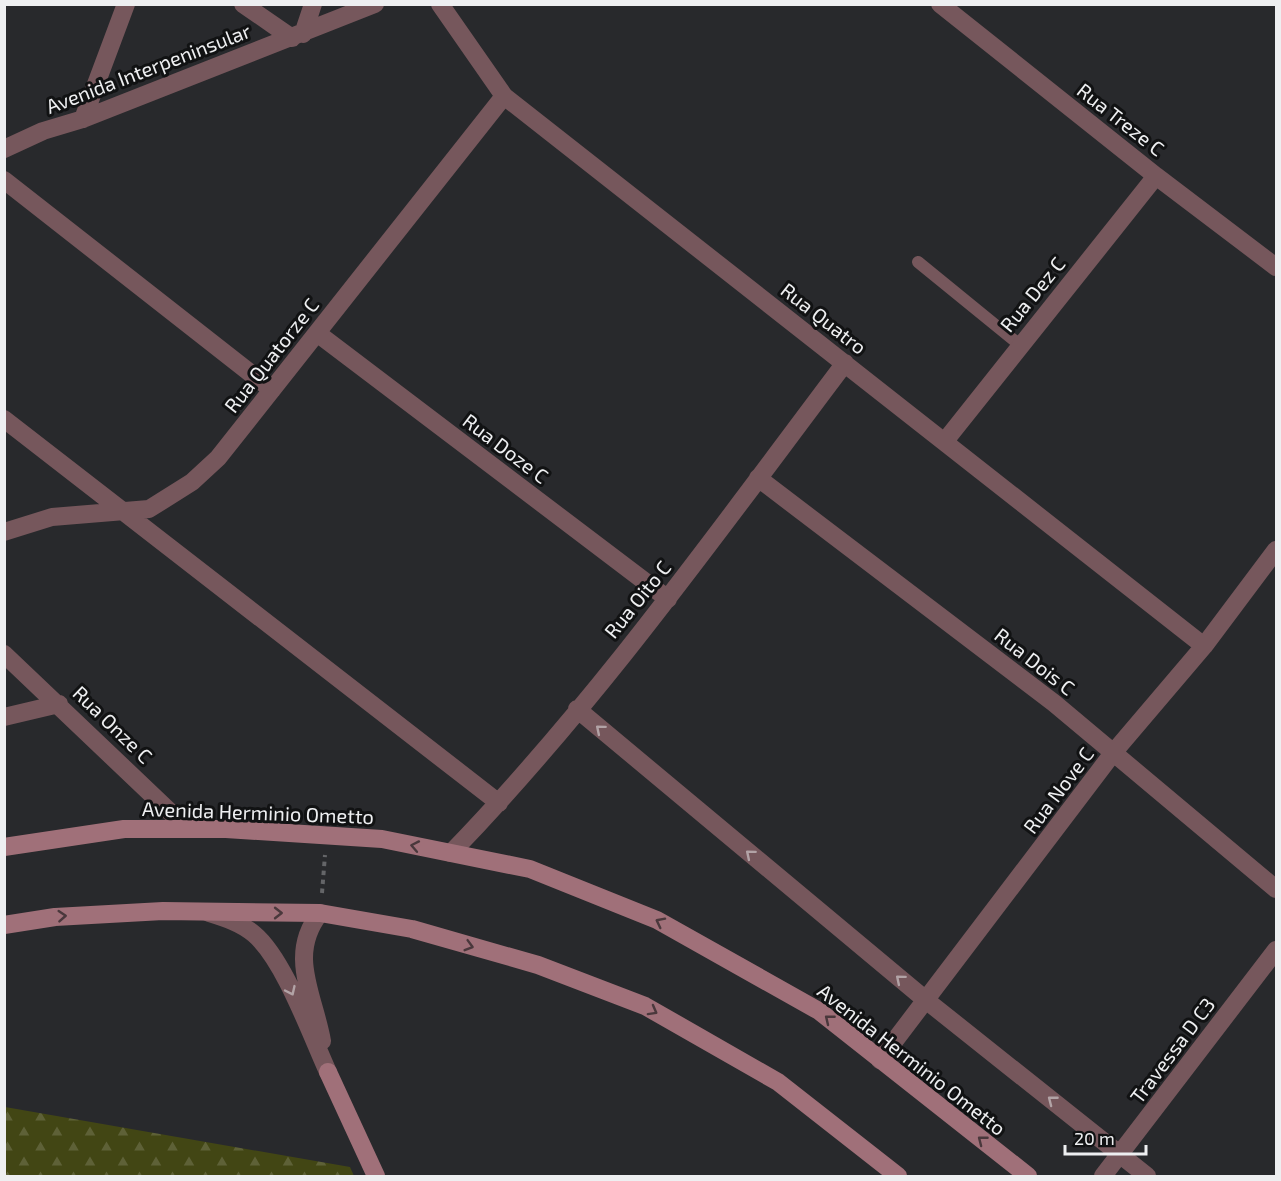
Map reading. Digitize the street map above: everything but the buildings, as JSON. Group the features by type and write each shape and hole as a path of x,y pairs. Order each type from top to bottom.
{"street":[{"path":"83,119 126,4"},
{"path":"243,4 297,36 313,4"},
{"name":"Avenida Interpeninsular","path":"4,149 44,131 83,119 375,4"},
{"name":"Rua Quatro","path":"440,4 504,96 1204,646"},
{"name":"Rua Treze C","path":"940,4 1156,176 1276,267"},
{"name":"Rua Quatorze C","path":"4,532 52,517 124,513 149,509 192,482 218,458 504,96"},
{"name":"Rua Dez C","path":"945,441 1156,176"},
{"path":"4,180 272,390"},
{"name":"Rua Doze C","path":"317,333 668,599"},
{"name":"Rua Oito C","path":"451,853 500,803 668,599 845,363"},
{"path":"4,419 500,803"},
{"name":"Rua Dois C","path":"758,478 1054,703 1276,889"},
{"name":"Rua Nove C","path":"880,1060 1113,753 1204,646 1276,550"},
{"name":"Rua Onze C","path":"4,654 188,829"},
{"path":"4,717 59,704"},
{"path":"577,710 927,1001 1147,1176"},
{"name":"Avenida Herminio Ometto","path":"4,847 124,829 226,829 381,839 530,869 657,920 819,1011 1028,1176"},
{"path":"206,912 240,924 256,935 270,953 288,984 376,1176"},
{"path":"4,925 55,916 206,912 320,913 412,929 538,965 645,1006 778,1082 898,1176"},
{"path":"320,913 306,934 302,958 328,1072"},
{"name":"Travessa D C3","path":"1103,1176 1276,950"}],"lane":[{"path":"918,262 1020,345"}],"path":[{"path":"320,913 327,837"}],"green space":[{"path":"5,1107 350,1167 354,1176 5,1176"}]}
